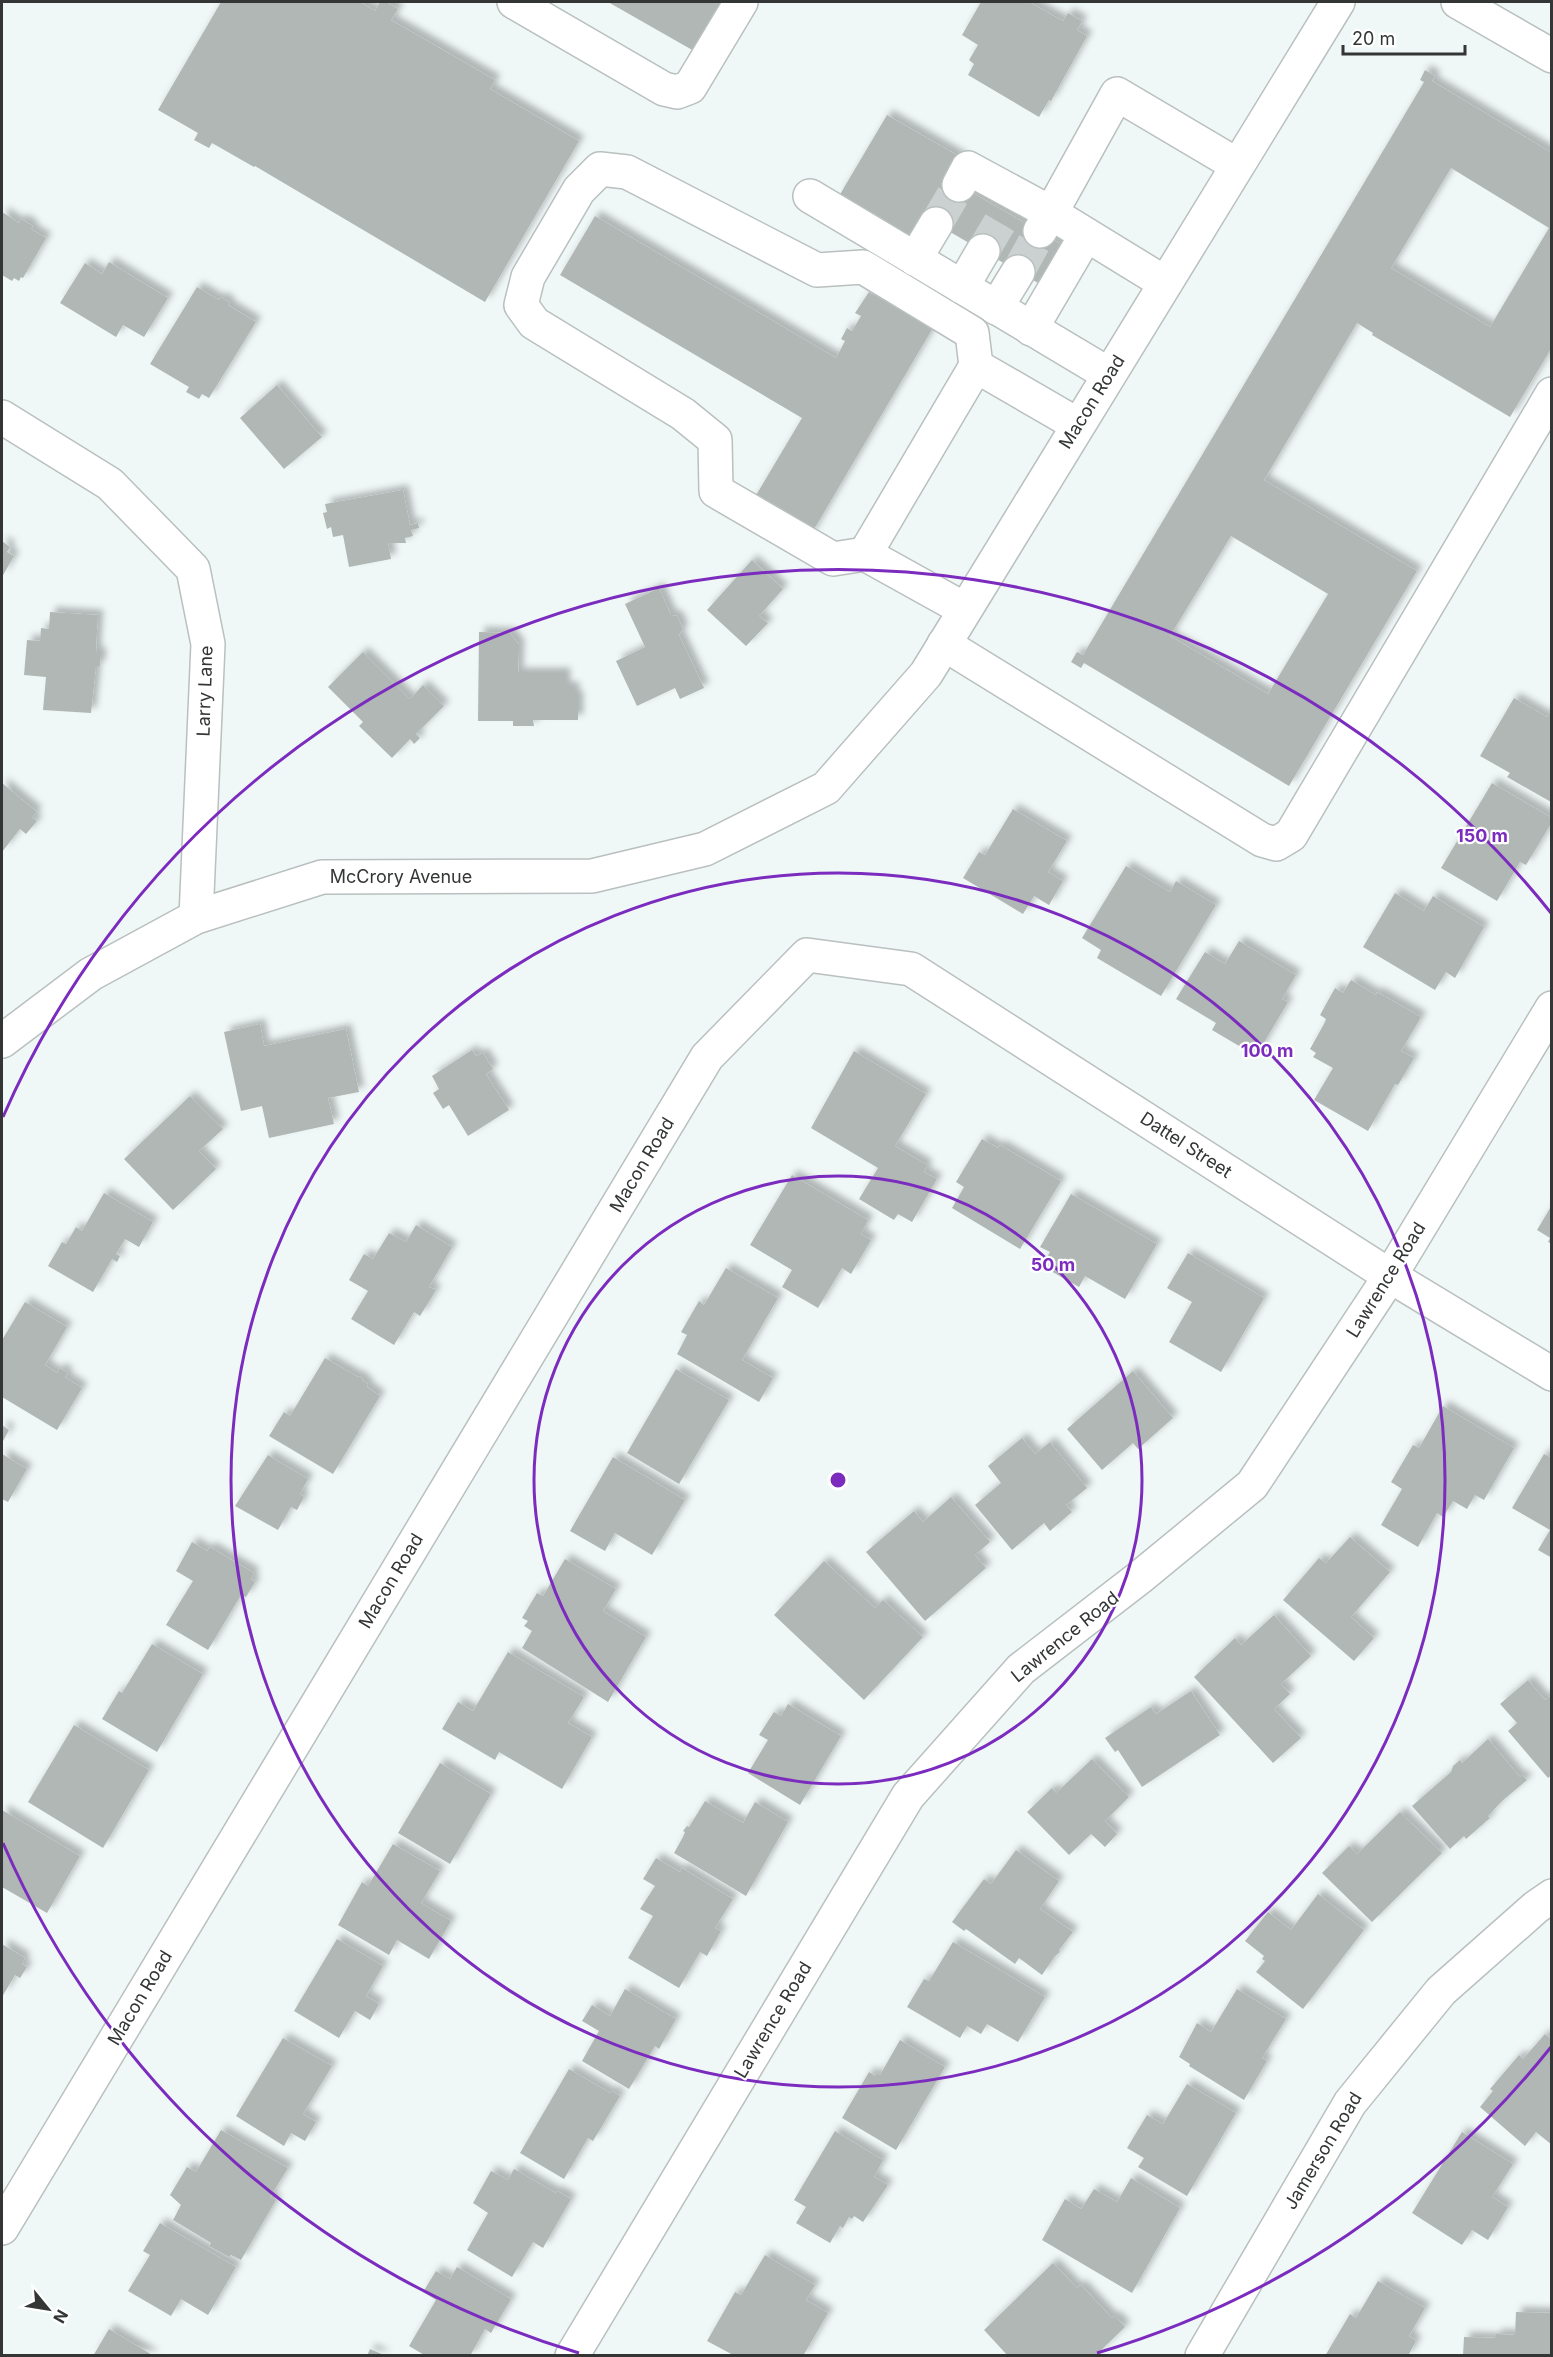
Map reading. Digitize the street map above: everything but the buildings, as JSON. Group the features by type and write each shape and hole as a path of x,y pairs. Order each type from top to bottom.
{"street":[{"path":"514,2 664,89 677,92 690,87 741,2"},
{"name":"Macon Road","path":"826,788 926,674 1338,2"},
{"path":"1458,2 1551,56"},
{"path":"1045,223 1117,94 1237,165"},
{"path":"959,185 968,168 1011,203 1045,223 1086,235 1165,283"},
{"path":"865,554 976,366 972,333 863,267 817,270 627,172 600,169 579,190 528,277 521,305 534,323 683,414 715,440 716,491 833,559 865,554 964,609"},
{"path":"810,196 1108,375"},
{"path":"915,259 936,224"},
{"path":"1031,329 1086,235"},
{"path":"962,287 983,251"},
{"path":"996,308 1018,272"},
{"path":"976,366 1078,425"},
{"path":"944,644 1262,840 1276,844 1291,835 1551,393"},
{"name":"Larry Lane","path":"2,417 110,484 193,569 208,644 196,917"},
{"name":"McCrory Avenue","path":"2,1041 91,974 196,917 322,877 592,876 705,849 826,788"},
{"name":"Macon Road","path":"2,2228 707,1057 807,955"},
{"name":"Dattel Street","path":"807,955 910,969 1390,1275 1551,1374"},
{"name":"Lawrence Road","path":"572,2355 908,1796 1021,1669 1139,1578 1252,1485 1390,1275 1551,1008"},
{"name":"Jamerson Road","path":"1202,2355 1350,2103 1441,1991 1536,1906 1551,1896"}],"tunnel":[{"path":"936,224 959,185"},
{"path":"983,251 1006,212"},
{"path":"1018,272 1040,232"}]}
